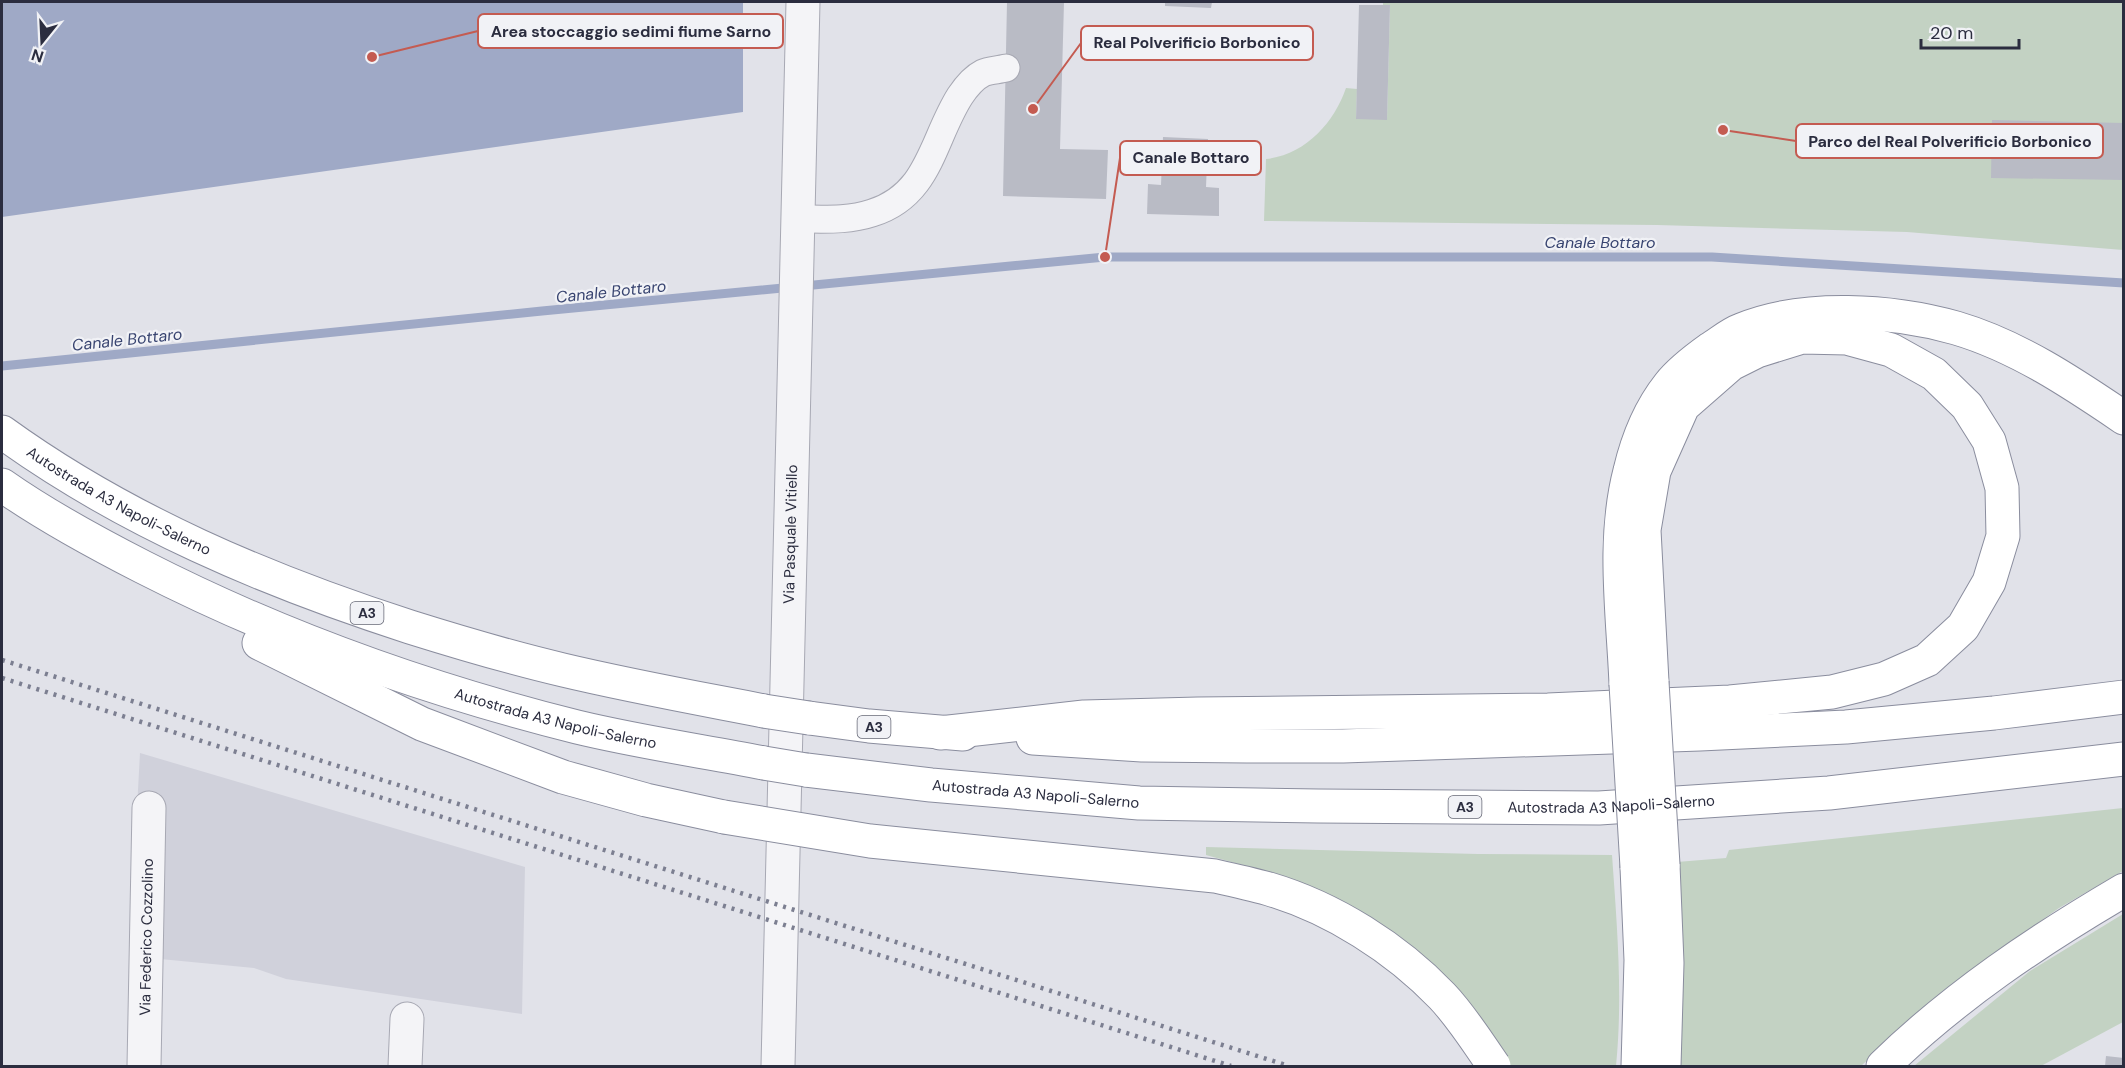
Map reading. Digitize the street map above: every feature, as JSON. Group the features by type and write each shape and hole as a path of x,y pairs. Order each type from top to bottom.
{"highway":[{"path":"1664,1066 1667,963 1650,866 1639,683 1619,534 1630,471 1649,417 1670,384 1696,359 1740,330 1795,315 1854,312 1908,317 1956,328 1997,344 2037,363 2124,418"},
{"path":"940,733 1084,717 1548,710 1730,702 1832,692 1884,679 1927,660 1963,627 1992,573 2003,536 2002,489 1989,441 1967,406 1934,374 1891,350 1847,338 1802,337 1757,351 1731,364 1683,406 1654,471 1644,530 1639,683"},
{"name":"Autostrada A3 Napoli-Salerno","path":"2,432 36,457 95,494 289,585 351,608 461,643 563,670 764,711 870,726 940,733 1142,745 1366,745 1846,727 1994,713 2124,697"},
{"name":"Autostrada A3 Napoli-Salerno","path":"2,484 25,501 108,549 227,609 292,637 368,665 480,700 579,727 806,770 952,788 1139,802 1599,808 1829,793 2124,759"},
{"path":"108,549 266,648 422,724 563,777 646,800 724,817 870,841 1215,876 1270,889 1319,908 1402,959 1443,997 1494,1066"},
{"path":"1638,1066 1641,960 1650,866"},
{"path":"1883,1066 1973,988 2049,934 2124,890"}],"street":[{"name":"Via Pasquale Vitiello","path":"778,1066 803,2"},
{"path":"798,219 840,219 873,213 890,205 910,191 924,173 952,109 968,84 983,73 1006,68"},
{"name":"Via Federico Cozzolino","path":"144,1066 149,808"},
{"path":"405,1066 407,1019"}],"shaded area":[{"path":"140,753 525,867 522,1014 286,979 254,968 129,956"}],"green space":[{"path":"1383,2 2123,2 2123,250 1907,232 1657,225 1264,221 1266,159 1293,151 1316,135 1334,113 1346,88 1357,89 1356,119 1387,119 1390,5 1383,5"},
{"path":"2123,808 2123,871 2059,908 1945,989 1861,1066 1676,1066 1677,862 1726,858 1729,850"},
{"path":"1206,847 1612,855 1619,987 1616,1066 1510,1066 1308,886 1206,855"},
{"path":"2123,914 2123,1022 2041,1066 1914,1066 2030,971"}],"water":[{"path":"2,2 743,2 743,112 2,217"}],"building":[{"path":"1007,2 1064,2 1060,149 1108,150 1106,199 1003,196"},
{"path":"1165,2 1212,2 1211,8 1165,6"},
{"path":"1359,5 1390,5 1387,120 1356,119"},
{"path":"1992,120 2124,123 2124,180 1991,178"},
{"path":"1163,137 1208,139 1206,187 1219,188 1219,216 1147,214 1148,184 1161,185"},
{"path":"2106,1056 2124,1058 2124,1066 2105,1066"}],"waterway":[{"name":"Canale Bottaro","path":"2,366 1105,257 1712,257 2124,283"}],"railway":[{"path":"2,660 1289,1066"},
{"path":"2,678 1231,1066"}],"place":[{"name":"Area stoccaggio sedimi fiume Sarno","path":"372,57"},
{"name":"Real Polverificio Borbonico","path":"1033,109"},
{"name":"Parco del Real Polverificio Borbonico","path":"1723,130"},
{"name":"Canale Bottaro","path":"1105,257"}]}
